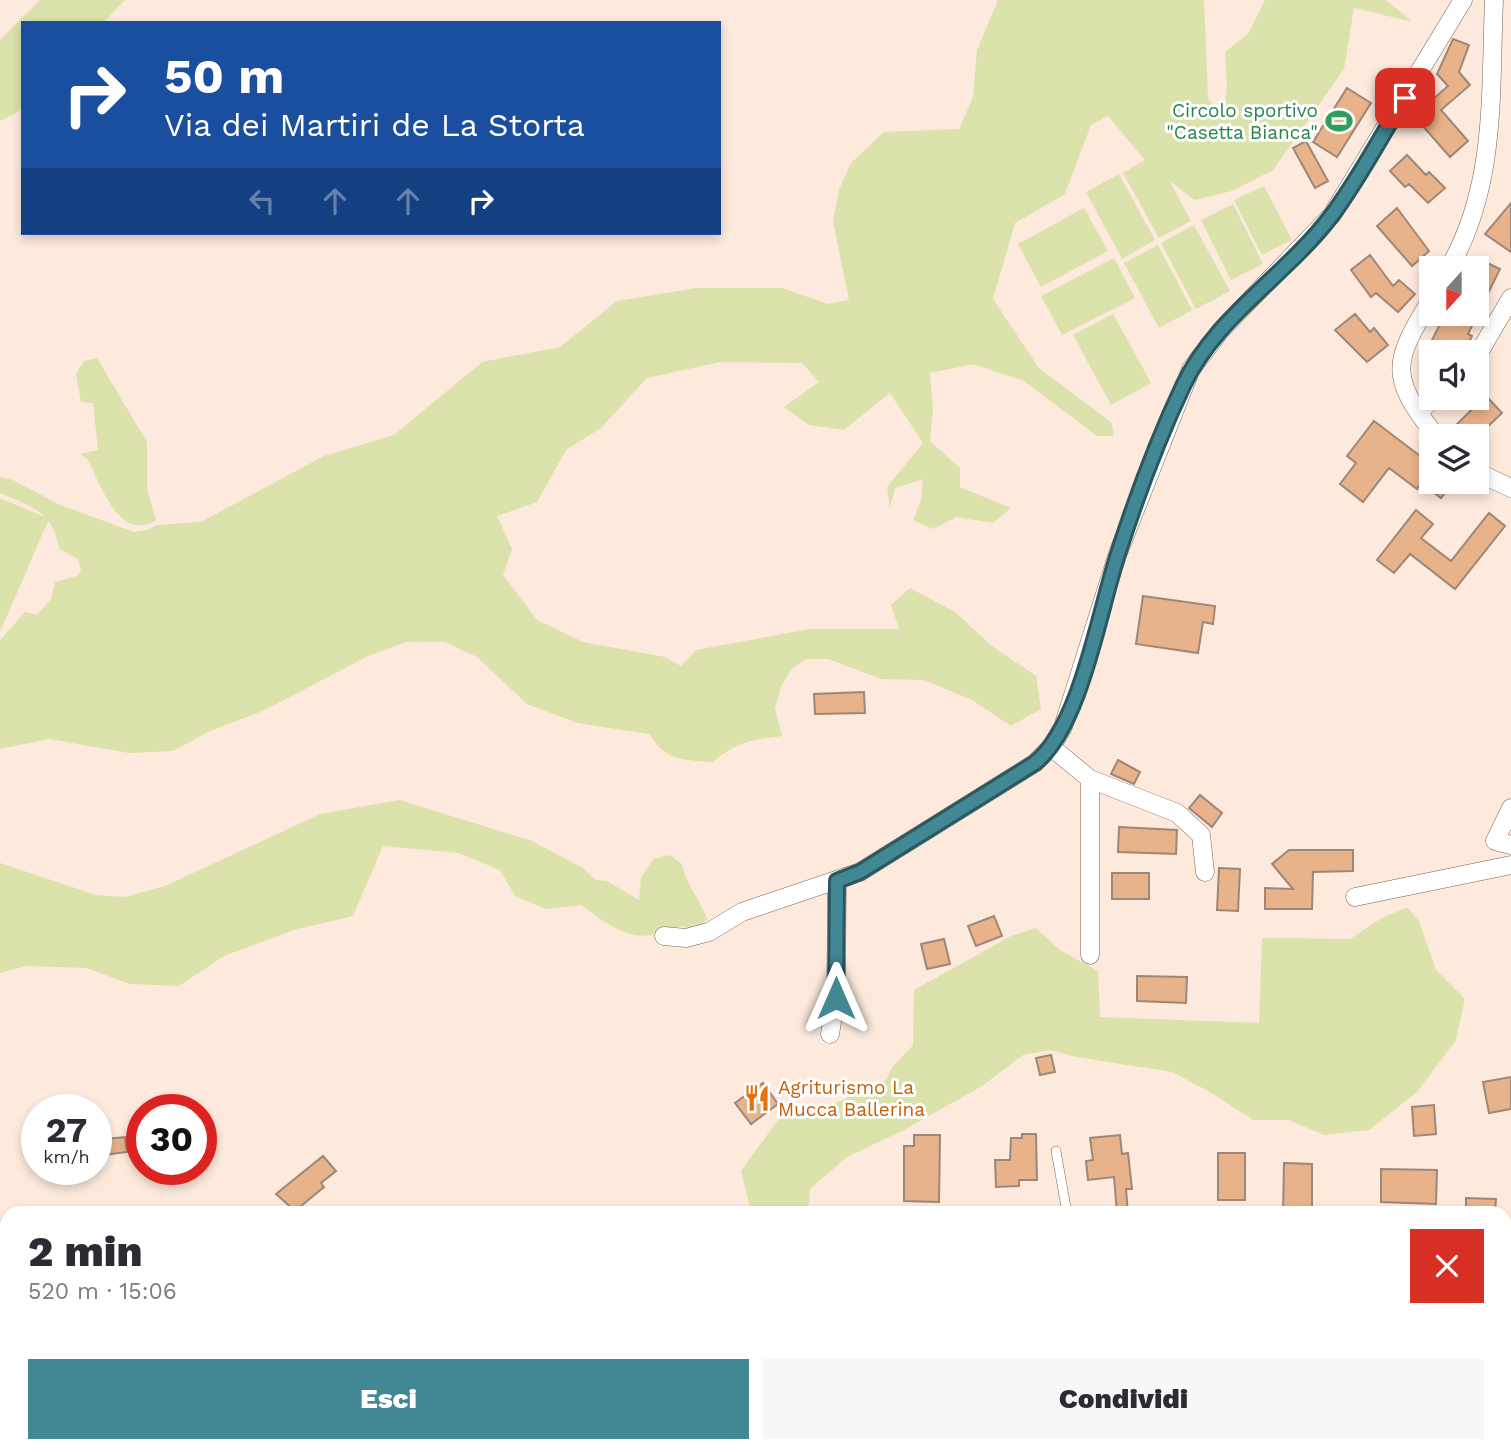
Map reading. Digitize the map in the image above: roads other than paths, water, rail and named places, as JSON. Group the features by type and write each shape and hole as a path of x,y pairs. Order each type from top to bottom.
{"street":[{"path":"664,936 685,938 709,932 741,912 860,872 1035,763 1051,747 1063,727 1080,680 1118,553 1191,369 1221,330 1332,215 1462,0"},
{"path":"1454,256 1470,222 1487,158 1493,71 1494,0"},
{"path":"1486,340 1511,298"},
{"path":"1419,320 1406,343 1399,363 1402,382 1428,424"},
{"path":"1489,478 1511,488"},
{"path":"1051,747 1090,779 1177,813 1201,835 1205,873"},
{"path":"1090,779 1090,955"},
{"path":"1511,808 1495,841 1511,845"},
{"path":"1355,897 1511,865"},
{"path":"830,1034 836,998 837,881"}],"lane":[{"path":"1055,1151 1066,1206"}],"place":[{"name":"Circolo sportivo \"Casetta Bianca\"","path":"1339,121"},
{"name":"Agriturismo La Mucca Ballerina","path":"757,1098"}]}
